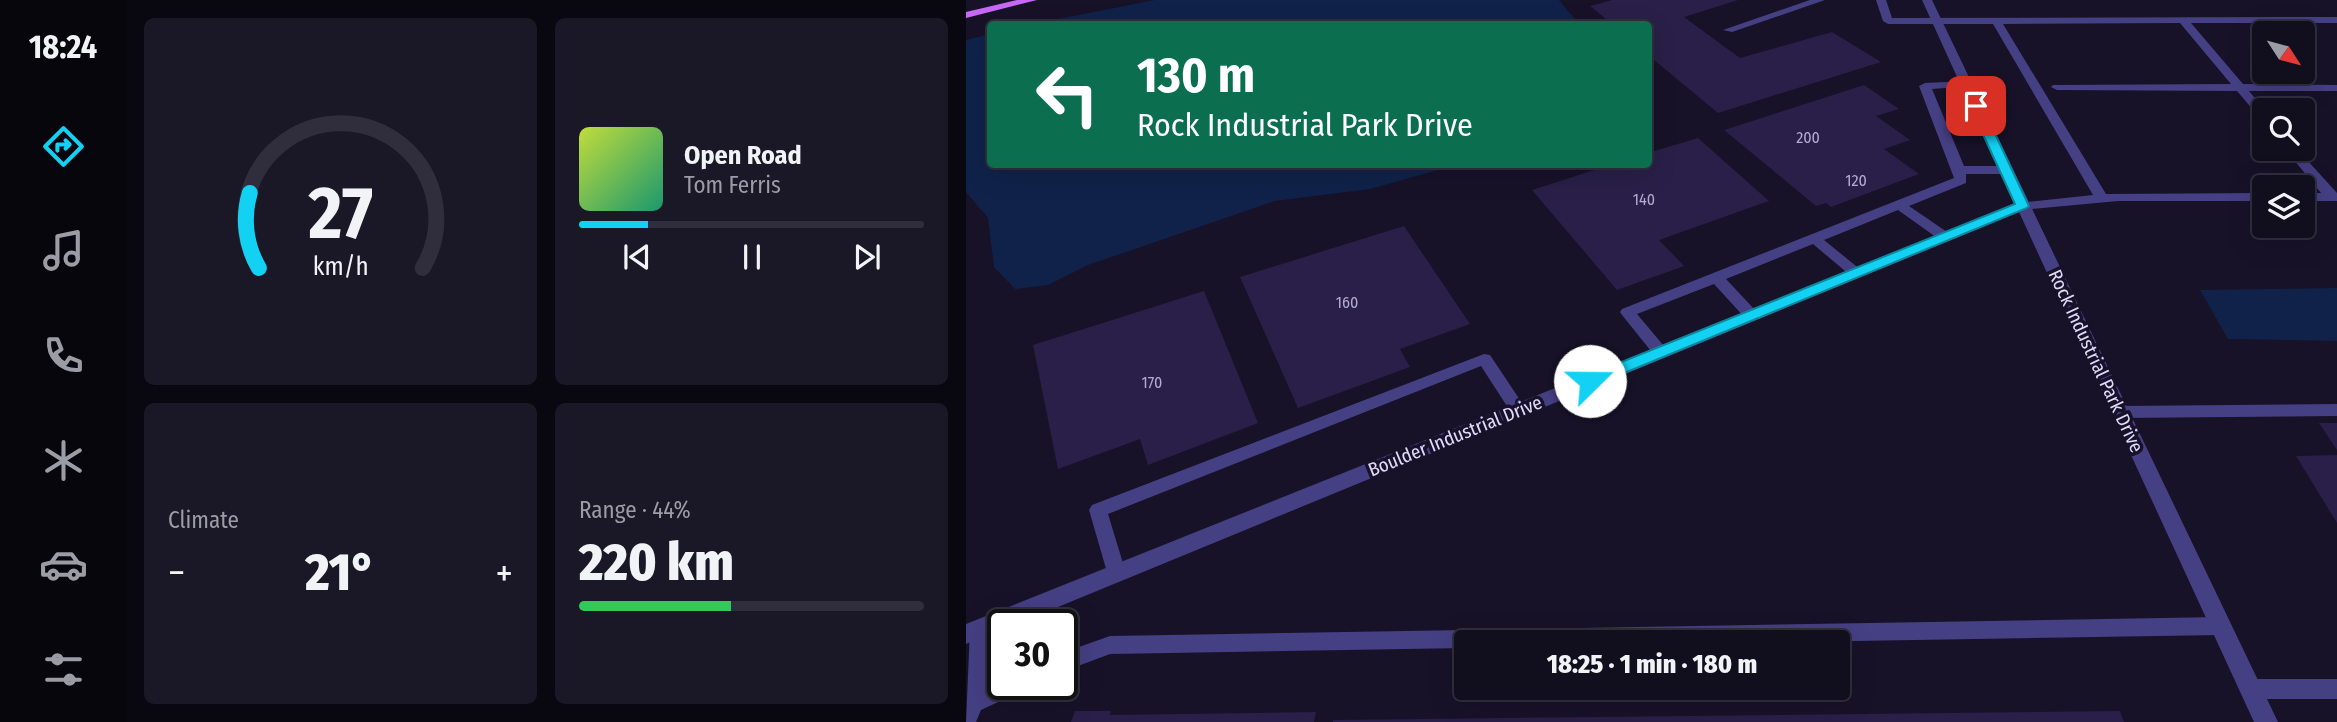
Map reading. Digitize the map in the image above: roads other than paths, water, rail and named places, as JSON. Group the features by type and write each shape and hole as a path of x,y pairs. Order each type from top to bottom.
{"main road":[{"path":"966,15 1032,0"}],"street":[{"name":"Rock Industrial Park Drive","path":"1927,0 2266,722"},
{"name":"Boulder Industrial Drive","path":"973,631 2022,206"}],"lane":[{"path":"1728,30 1820,0"},
{"path":"1881,0 1888,21 2337,19"},
{"path":"1996,20 2102,199"},
{"path":"2183,20 2252,101"},
{"path":"1661,352 1627,312 1961,180 1925,86 1966,84"},
{"path":"2056,87 2337,88"},
{"path":"2302,161 2334,197"},
{"path":"1959,170 2006,170"},
{"path":"2022,206 2102,199 2252,197"},
{"path":"2315,197 2334,197"},
{"path":"1899,205 1945,237"},
{"path":"1815,239 1856,273"},
{"path":"1716,278 1751,315"},
{"path":"1116,573 1098,510 1485,359 1518,410"},
{"path":"2119,412 2337,410"},
{"path":"1078,657 1110,645 2220,626"},
{"path":"970,711 980,659 973,631"},
{"path":"2250,689 2337,689"},
{"path":"970,711 988,700"}],"water":[{"path":"1155,0 1559,0 1576,21 1048,21"},
{"path":"987,35 987,168 1445,168 1370,189 1275,201 1088,265 1048,285 1015,289 994,267 988,218 966,192 966,40"},
{"path":"2337,288 2337,341 2228,339 2200,290"}]}
